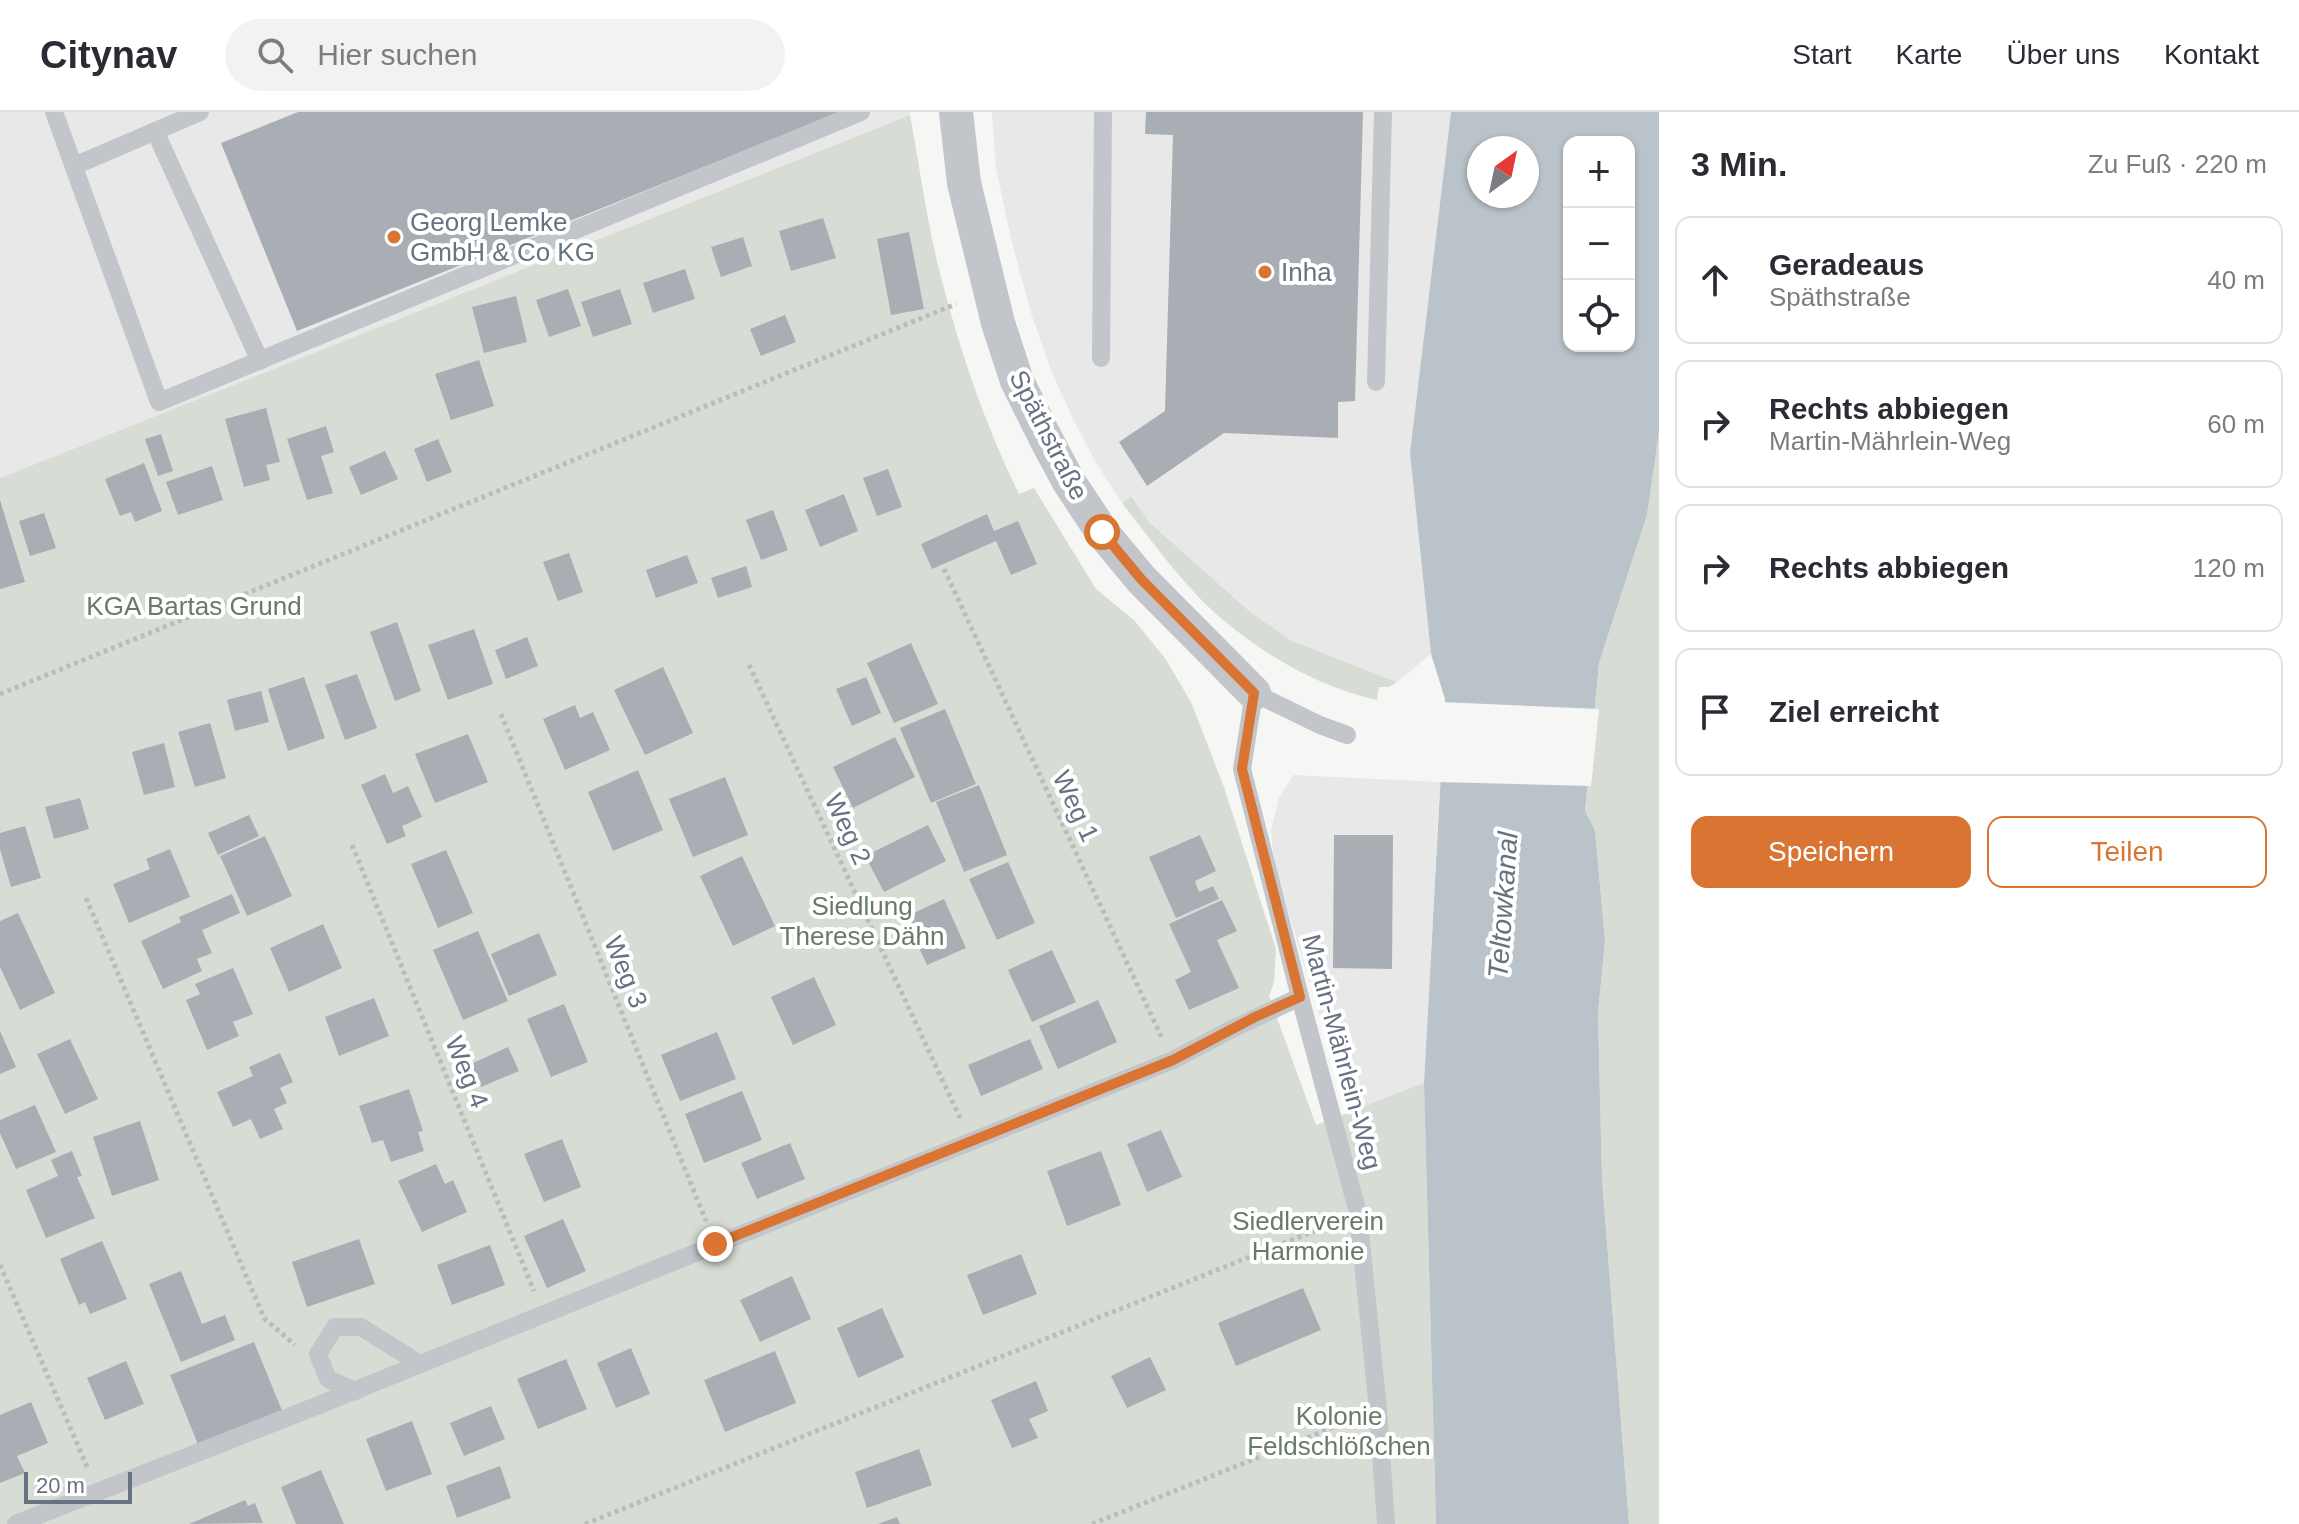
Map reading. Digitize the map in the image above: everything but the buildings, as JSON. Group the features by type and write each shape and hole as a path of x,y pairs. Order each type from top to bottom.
{"street":[{"name":"Späthstraße","path":"956,112 964,183 998,323 1017,381 1048,443 1102,532 1141,579 1254,693"}],"lane":[{"path":"54,112 159,402 861,112"},
{"path":"74,166 200,112"},
{"path":"1101,358 1103,112"},
{"path":"1376,382 1383,112"},
{"path":"155,131 260,361"},
{"name":"Späthstraße","path":"1254,693 1347,735"},
{"name":"Martin-Mährlein-Weg","path":"1254,693 1242,769 1358,1213 1386,1524"},
{"path":"16,1524 356,1391 1173,1060 1300,997"},
{"path":"356,1391 328,1379 318,1354 335,1327 361,1327 420,1364"}],"path":[{"path":"0,694 956,304"},
{"name":"Weg 1","path":"944,569 1173,1060"},
{"name":"Weg 2","path":"749,665 971,1141"},
{"name":"Weg 3","path":"501,714 715,1244"},
{"name":"Weg 4","path":"352,845 544,1315"},
{"path":"86,898 264,1318 296,1346 319,1405"},
{"path":"585,1524 1358,1213"},
{"path":"0,1265 98,1492"},
{"path":"1092,1524 1378,1410"}],"shaded area":[{"path":"0,112 910,112 910,115 0,478"},
{"path":"992,112 1451,112 1410,453 1431,654 1397,682 1292,641 1248,610 1149,522 1133,496 1122,503 1073,419 1051,370 1031,313 996,168"},
{"path":"1293,775 1440,782 1424,1083 1427,1200 1382,1224 1274,864 1271,830 1279,798"}],"green space":[{"path":"910,115 941,277 984,415 1019,494 1034,488 1096,589 1134,620 1165,658 1191,702 1224,787 1276,949 1274,982 1269,996 1316,1125 1424,1083 1436,1524 0,1524 0,478"},
{"path":"1659,432 1659,1524 1629,1524 1602,1179 1598,1013 1605,941 1595,830 1585,811 1599,663 1647,515"},
{"path":"1132,496 1149,522 1248,610 1292,641 1397,682 1389,687 1379,687 1377,700 1356,695 1315,679 1257,646 1209,607 1169,564 1122,503"}],"water":[{"name":"Teltowkanal","path":"1451,112 1659,112 1659,432 1647,515 1599,663 1585,811 1595,830 1605,941 1598,1013 1602,1179 1629,1524 1436,1524 1424,1083 1445,699 1431,654 1410,453"}],"pier":[{"path":"1441,702 1599,709 1591,786 1436,782"}],"place":[{"name":"Georg Lemke GmbH & Co KG","path":"394,237"},
{"name":"Inha","path":"1265,272"}],"route":[{"path":"715,1244 1173,1060 1300,997 1242,769 1254,693 1141,579 1102,532"}],"park label":[{"name":"KGA Bartas Grund","path":"194,606"},
{"name":"Siedlung Therese Dähn","path":"862,921"},
{"name":"Siedlerverein Harmonie","path":"1308,1236"},
{"name":"Kolonie Feldschlößchen","path":"1339,1431"}]}
